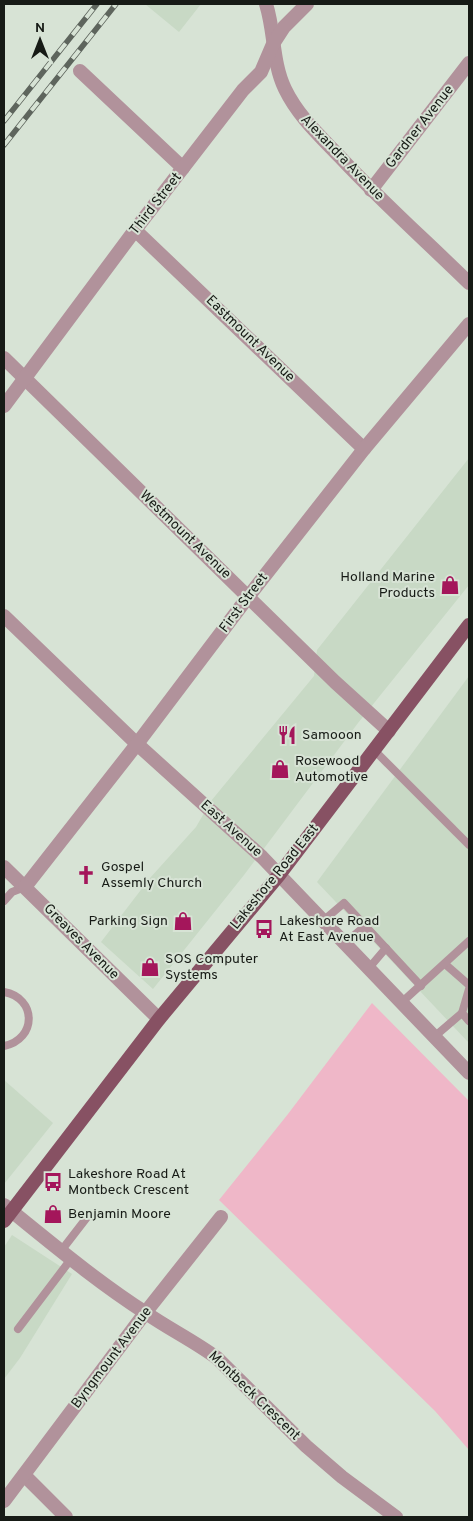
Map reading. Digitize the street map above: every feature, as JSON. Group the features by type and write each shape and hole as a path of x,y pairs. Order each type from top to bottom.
{"main road":[{"name":"Lakeshore Road East","path":"6,1212 159,1019 279,875 468,630"}],"street":[{"name":"Alexandra Avenue","path":"266,4 272,22 273,44 279,76 297,111 371,190 469,283"},
{"name":"Third Street","path":"4,406 135,230 243,90 260,72 273,44 284,27 308,4"},
{"name":"Gardner Avenue","path":"371,190 469,64"},
{"path":"80,70 183,168"},
{"name":"Eastmount Avenue","path":"135,230 364,448"},
{"name":"First Street","path":"25,887 364,448 469,324"},
{"name":"Westmount Avenue","path":"4,358 354,701 389,731"},
{"name":"East Avenue","path":"4,616 137,744 262,857 469,1073"},
{"name":"Greaves Avenue","path":"4,867 159,1019"},
{"name":"Montbeck Crescent","path":"6,1212 145,1313 202,1346 217,1358 313,1452 342,1477 396,1517"},
{"name":"Byngmount Avenue","path":"4,1501 145,1313 221,1217"},
{"path":"24,1475 66,1517"}],"lane":[{"path":"375,751 469,845"},
{"path":"4,901 12,892 25,887"},
{"path":"324,920 344,903 420,986"},
{"path":"345,943 365,926"},
{"path":"401,1002 469,941"},
{"path":"369,968 386,948"},
{"path":"445,964 469,985"},
{"path":"434,1037 462,1013 469,989"},
{"path":"4,992 19,998 28,1011 29,1019 24,1034 19,1040 4,1046"},
{"path":"462,1013 469,1020"},
{"path":"18,1329 66,1255 88,1216"}],"shaded area":[{"path":"145,4 201,4 179,32"},
{"path":"469,458 469,585 358,723 244,875 153,989 101,942 150,878 196,827 211,801 314,676 317,650"},
{"path":"469,676 469,1043 317,882"},
{"path":"372,1003 469,1101 469,1450 435,1411 219,1200 288,1114"},
{"path":"4,1080 53,1123 4,1184"},
{"path":"12,1235 72,1274 20,1358 4,1379 4,1247"}],"railway":[{"path":"4,121 97,4"},
{"path":"4,145 116,4"}],"place":[{"name":"Holland Marine Products","path":"450,585"},
{"name":"Samooon","path":"287,735"},
{"name":"Rosewood Automotive","path":"280,769"},
{"name":"Gospel Assemly Church","path":"86,875"},
{"name":"Parking Sign","path":"183,921"},
{"name":"Lakeshore Road At East Avenue","path":"264,929"},
{"name":"SOS Computer Systems","path":"150,967"},
{"name":"Lakeshore Road At Montbeck Crescent","path":"53,1182"},
{"name":"Benjamin Moore","path":"53,1214"}]}
